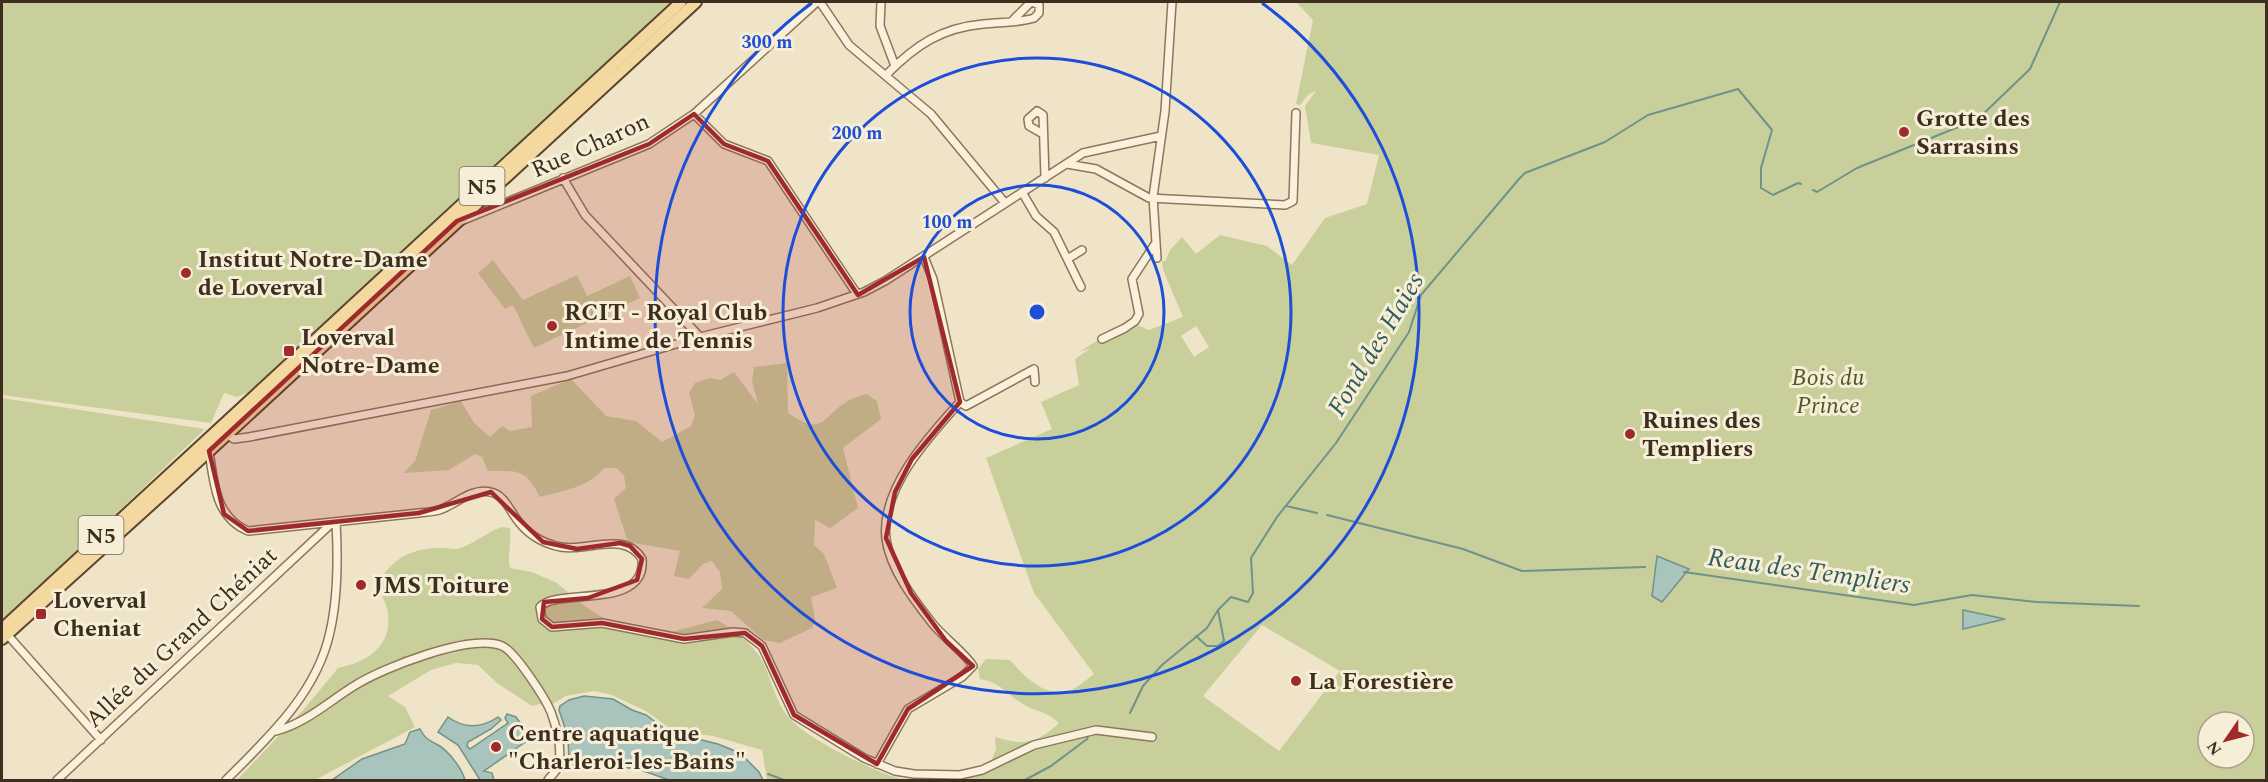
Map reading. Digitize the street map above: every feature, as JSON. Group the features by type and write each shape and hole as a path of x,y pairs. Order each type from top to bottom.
{"main road":[{"name":"N5","path":"3,634 681,2"},
{"name":"N5","path":"223,430 457,221 696,2"}],"street":[{"name":"Rue Charon","path":"444,222 465,220 649,144 694,114 818,2"},
{"path":"818,2 849,45 887,74 931,114 1005,203"},
{"path":"881,2 880,26 895,66"},
{"path":"887,74 911,49 938,34 980,24 1012,21 1034,18 1039,13 1039,5 1032,2 1012,21"},
{"path":"1157,258 1153,197 1169,65 1172,2"},
{"path":"1067,164 1096,169 1141,195 1285,205 1293,201 1296,113"},
{"path":"694,114 724,144 768,161 857,294"},
{"path":"1043,134 1046,178"},
{"path":"223,430 234,439 249,437 567,376 700,337 817,308 857,294 924,257 1083,153 1096,148 1161,136"},
{"path":"563,178 585,215 700,337"},
{"path":"1022,192 1036,216 1054,232 1069,258 1081,287"},
{"path":"1102,339 1135,321 1139,314 1132,279 1155,244"},
{"path":"1069,258 1082,250"},
{"path":"924,257 933,279 960,402 966,406 1034,369 1035,382"},
{"path":"877,764 908,708 949,686 973,666 946,641 911,593 889,551 886,538 887,521 896,492 912,459 923,442 960,402"},
{"path":"205,447 219,503 224,514 235,525 248,531 441,509 470,495 490,492 507,504 527,530 543,542 577,549 620,543 630,546 642,559 642,574 630,586 588,598 554,598 544,602 540,607 542,619 552,627 602,622 684,639 733,632 745,633 762,646 794,715 818,732 877,764 914,774 960,775 997,764 1034,744 1096,730 1152,737"},
{"path":"226,780 276,731 304,693 320,661 330,632 337,553 334,522"},
{"name":"Allée du Grand Chéniat","path":"57,780 334,522"},
{"path":"3,634 101,740"},
{"path":"276,731 294,726 357,684 384,670 468,644 492,643 508,650 550,710 559,744 558,766 548,780"}],"highlighted area":[{"path":"694,114 724,144 768,161 858,295 924,257 960,402 912,459 895,492 886,538 911,593 946,641 973,666 908,709 877,764 794,715 762,646 745,633 684,639 602,623 552,627 542,619 544,602 588,598 637,580 642,559 630,546 620,543 577,549 543,542 491,492 419,513 248,531 224,514 209,451 457,221 649,144"}],"green space":[{"name":"Institut Notre-Dame de Loverval","path":"2,2 674,2 247,393 237,397 224,393 211,423 2,395"},
{"name":"Bois du Prince","path":"1296,2 2266,2 2266,780 927,780 951,777 989,766 996,749 995,737 1021,742 1028,741 1043,736 1059,723 1049,715 1023,704 995,684 980,679 978,669 986,659 1010,660 1034,683 1049,691 1066,692 1094,674 1034,593 986,458 1052,429 1041,402 1079,385 1075,359 1091,348 1079,352 1128,321 1149,330 1183,317 1163,270 1162,260 1165,262 1170,250 1182,237 1196,254 1220,235 1267,246 1292,265 1325,218 1367,204 1379,155 1311,143 1305,106 1316,91 1309,94 1300,105 1296,104 1313,20","holes":["1196,326 1209,347 1194,357 1181,336","1262,625 1340,671 1279,751 1203,696"]},
{"name":"RCIT - Royal Club Intime de Tennis","path":"493,260 523,300 577,275 587,296 630,276 640,298 534,348 513,305 505,309 478,273"},
{"path":"787,363 788,413 809,424 815,424 826,419 848,401 866,394 877,401 881,419 843,448 858,508 830,528 815,520 814,545 824,554 837,588 811,597 815,620 812,628 780,643 763,640 731,611 702,608 722,589 720,572 712,561 703,564 689,579 674,576 680,551 628,542 614,499 626,488 624,476 617,468 604,468 583,484 540,497 525,476 514,472 488,471 482,457 475,454 449,470 403,473 415,461 431,410 461,401 474,423 490,437 502,426 510,431 532,427 531,396 571,379 606,416 636,421 662,442 691,426 695,415 689,393 695,383 711,378 720,380 734,372 758,404 752,382 754,367"},
{"path":"2,398 205,429 11,614 2,618"},
{"path":"502,527 510,528 510,568 532,572 557,583 586,607 620,628 663,634 717,620 741,636 757,653 765,666 781,706 800,728 845,755 878,771 904,780 767,780 762,750 713,736 680,732 668,727 646,711 612,695 594,691 566,696 549,706 539,704 532,706 497,683 478,665 456,663 431,670 388,696 405,707 415,727 315,780 237,780 304,709 338,668 361,661 378,648 384,640 388,630 388,618 380,583 389,568 410,553 434,548 459,549"}],"water":[{"path":"1657,556 1689,569 1662,602 1652,596"},
{"path":"1963,610 2005,619 1963,629"},
{"path":"584,696 613,699 646,715 669,732 718,744 740,753 759,772 763,780 669,780 638,769 592,764 574,766 569,761 568,737 559,710 560,706 569,700"},
{"name":"Centre aquatique \"Charleroi-les-Bains\"","path":"507,714 516,717 531,738 484,771 492,773 494,780 480,780 458,745 438,732 448,717 460,724 473,726 498,717 501,720 491,729 468,742 467,746 470,749 508,723 505,718"},
{"path":"420,729 428,739 451,756 465,780 332,780 362,759 405,744 410,732"}],"waterway":[{"name":"Fond des Haies","path":"1813,190 1817,192 1857,168 1978,119 2030,69 2060,2"},
{"name":"Fond des Haies","path":"1130,713 1143,686 1162,665 1207,628 1218,610 1231,597 1248,602 1253,593 1251,558 1277,517 1336,443 1409,332 1421,295 1525,173 1605,142 1648,115 1738,89 1772,130 1761,168 1761,188 1773,195 1798,183 1801,184"},
{"name":"Reau des Templiers","path":"1286,506 1317,513"},
{"name":"Reau des Templiers","path":"1327,515 1463,549 1522,571 1645,567"},
{"name":"Reau des Templiers","path":"1684,572 1914,605 1972,595 2037,602 2139,606"},
{"path":"1196,636 1207,646 1218,646 1224,641 1218,610"},
{"name":"Fond des Haies","path":"1025,780 1051,766 1087,739 1088,735"},
{"path":"768,774 784,780"}],"place":[{"name":"Grotte des Sarrasins","path":"1904,132"},
{"name":"Institut Notre-Dame de Loverval","path":"186,273"},
{"name":"RCIT - Royal Club Intime de Tennis","path":"552,326"},
{"name":"Loverval Notre-Dame","path":"289,351"},
{"name":"Ruines des Templiers","path":"1630,434"},
{"name":"JMS Toiture","path":"361,585"},
{"name":"Loverval Cheniat","path":"41,614"},
{"name":"La Forestière","path":"1296,681"},
{"name":"Centre aquatique \"Charleroi-les-Bains\"","path":"496,747"}]}
